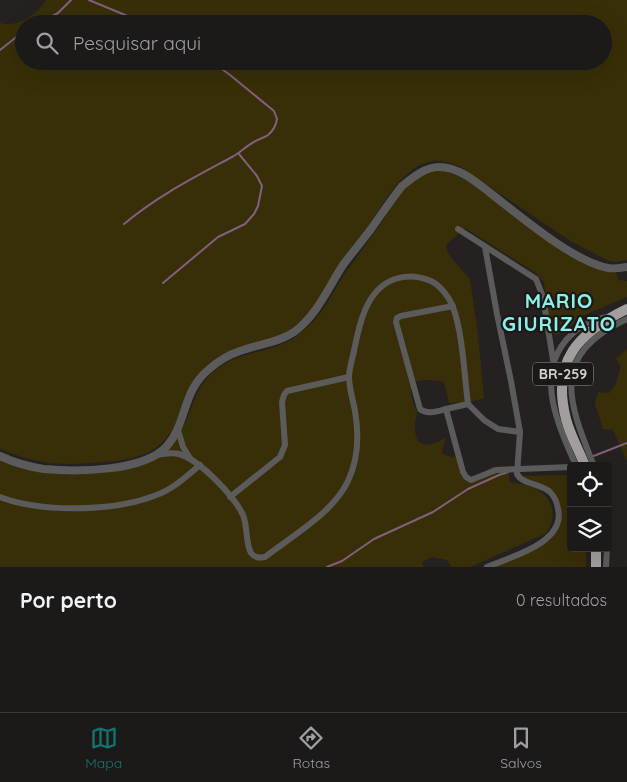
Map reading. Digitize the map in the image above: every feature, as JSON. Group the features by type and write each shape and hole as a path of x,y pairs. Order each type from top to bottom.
{"highway":[{"name":"BR-259","path":"583,462 566,420 562,396 563,377 568,360 584,336 611,316 627,309"},
{"path":"596,552 596,567"}],"street":[{"path":"0,456 42,468 73,470 123,466 143,461 156,455 167,445 178,430 187,399 194,384 206,371 223,358 241,350 275,341 294,332 312,315 343,265 402,186 414,176 428,169 438,167 461,173 546,236 591,262 609,268 627,267"},
{"path":"458,229 536,279 543,297 553,360 551,388 554,411 574,462"},
{"path":"485,247 512,381 520,432 516,470 518,477 522,480 542,486 552,494 557,502 560,514 558,523 546,540 487,567"},
{"path":"178,430 183,447 190,458 210,473 243,516 253,556 265,557 324,513 339,497 348,481 356,457 356,420 349,377 356,340 368,303 376,290 388,282 403,276 418,277 433,282 444,292 453,306 459,332 468,404 484,420 498,429 520,432"},
{"path":"453,306 402,316 396,322 420,409 423,412 427,412 468,404"},
{"path":"553,360 566,339 588,322 595,318 611,316"},
{"path":"592,462 577,422 571,400 571,378 578,359 587,345 600,334 627,319"},
{"path":"549,333 554,338 566,339"},
{"path":"230,497 280,457 284,451 282,402 287,391 349,377"},
{"path":"446,409 462,472 471,480 496,470 567,467"},
{"path":"156,455 173,453 190,458"},
{"path":"0,497 39,507 75,509 135,502 160,494 200,466"},
{"path":"606,567 608,552"}],"shaded area":[{"path":"46,0 627,0 627,260 609,261 572,242 459,166 440,161 422,164 404,176 390,193 303,319 281,335 237,348 208,364 191,386 172,430 166,439 151,451 124,460 63,464 39,461 0,449 0,23 15,23 15,70 612,70 612,15 32,15"},
{"path":"435,170 464,179 494,198 536,230 573,251 615,270 618,280 627,281 627,297 582,316 563,333 557,335 552,333 550,329 544,282 536,273 465,228 446,245 449,254 470,279 478,334 484,398 470,402 449,403 444,382 424,380 415,383 411,390 417,413 415,433 417,439 424,444 428,444 446,438 442,451 443,454 452,457 461,455 461,476 466,479 481,474 492,467 510,466 510,482 534,488 546,496 550,502 553,515 545,534 470,567 451,567 447,560 432,557 422,562 424,567 0,567 0,459 45,472 73,474 117,471 143,465 160,456 177,439 196,396 210,375 228,362 289,341 308,327 322,311 344,275 401,193 411,182"},
{"path":"627,349 627,461 613,430 603,429 595,403 598,392 609,393 615,386 621,366 616,359"},
{"path":"567,475 567,552 586,552 586,567 493,567 545,543 560,512 546,486 521,476"}],"waterway":[{"path":"54,15 71,0"},
{"path":"89,0 125,15"},
{"path":"0,50 15,38"},
{"path":"124,224 163,196 235,155 248,145 266,136 274,128 277,119 274,111 223,70"},
{"path":"163,283 218,237 245,224 254,214 258,206 262,186 257,176 239,154"},
{"path":"591,457 627,443"},
{"path":"327,567 342,561 374,539 433,512 468,489 508,472"}],"district":[{"name":"MARIO GIURIZATO","path":"559,312"}]}
